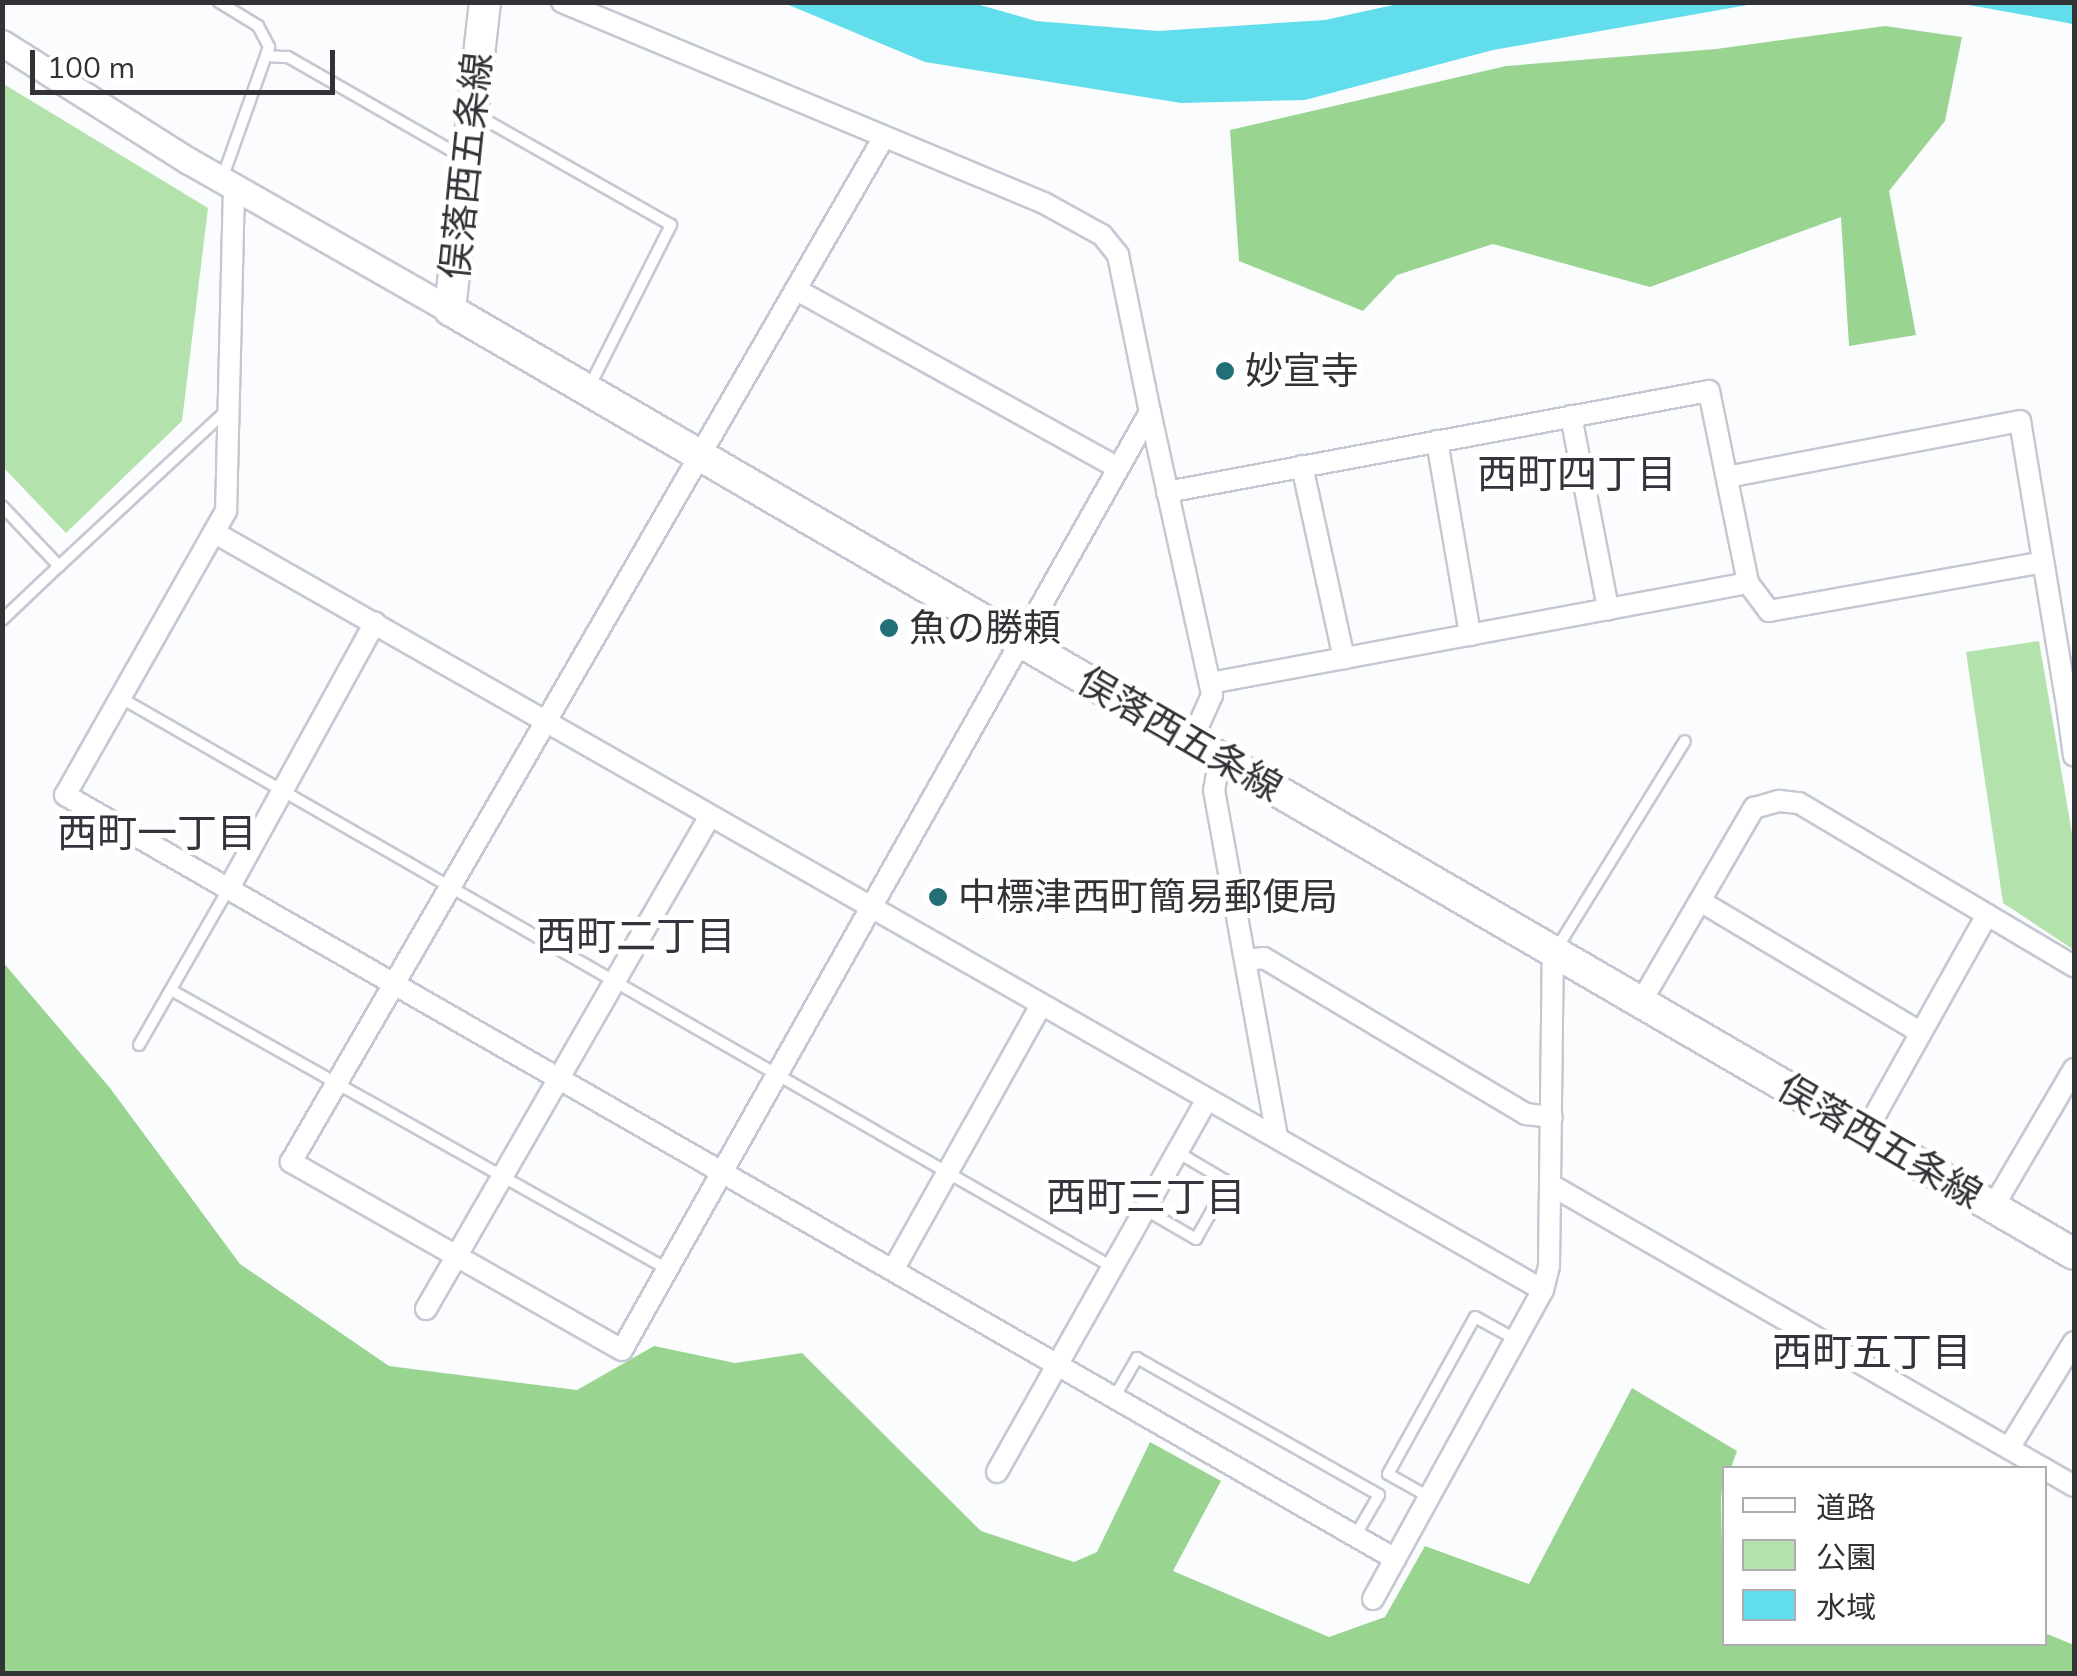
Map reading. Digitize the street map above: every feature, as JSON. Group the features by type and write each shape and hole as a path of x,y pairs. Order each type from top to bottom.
{"main road":[{"name":"俣落西五条線","path":"485,2 450,310 2074,1254"}],"street":[{"path":"562,2 1044,204 1112,244 1212,695 1192,740"},
{"path":"2,43 228,183 450,310"},
{"path":"884,137 291,1162 622,1350 1150,412"},
{"path":"228,183 226,512 217,534 65,795 1395,1559"},
{"path":"797,290 1118,468"},
{"path":"1168,492 1709,391 1748,584 1769,611 2043,562"},
{"path":"1571,416 1608,610"},
{"path":"1726,477 2020,421 2071,705 2074,756"},
{"path":"1437,441 1470,635"},
{"path":"1302,466 1344,658"},
{"path":"217,534 1543,1290"},
{"path":"1210,683 1748,584"},
{"path":"229,888 375,622"},
{"path":"1220,756 1214,790 1277,1138"},
{"path":"1640,1002 1754,808 1779,801 1799,804 2074,966"},
{"path":"426,1309 710,816"},
{"path":"1700,900 1921,1033"},
{"path":"1865,1133 1987,915"},
{"path":"1373,1599 1543,1290 1552,1237 1554,953"},
{"path":"1245,960 1264,958 1526,1114 1552,1117"},
{"path":"893,1270 1042,1005"},
{"path":"1993,1207 2074,1068"},
{"path":"997,1472 1207,1100"},
{"path":"1552,1186 2040,1466"},
{"path":"2009,1448 2074,1342"},
{"path":"2047,1470 2074,1486"}],"lane":[{"path":"219,2 258,26 269,48 228,183"},
{"path":"266,56 288,58 466,159"},
{"path":"470,110 670,225 587,390"},
{"path":"2,620 226,410"},
{"path":"2,506 59,566"},
{"path":"121,698 1112,1267"},
{"path":"1554,953 1686,740"},
{"path":"139,1046 229,888"},
{"path":"171,990 668,1270"},
{"path":"1145,1210 1196,1239 1228,1182 1177,1152"},
{"path":"1429,1497 1388,1474 1476,1317 1516,1340"},
{"path":"1115,1396 1137,1358 1378,1494 1355,1536"}],"green space":[{"path":"1885,26 1962,37 1945,121 1889,191 1916,335 1849,346 1841,217 1650,287 1493,244 1397,275 1363,311 1239,261 1230,130 1506,66 1716,49"},
{"path":"2,83 208,208 182,421 66,533 3,467"},
{"path":"2039,641 2074,845 2074,950 2003,903 1966,652"},
{"path":"2,961 110,1088 240,1264 389,1366 577,1390 654,1346 735,1363 802,1353 981,1531 1074,1562 1097,1552 1150,1442 1221,1481 1173,1571 1329,1637 1385,1617 1425,1546 1529,1584 1632,1388 1737,1451 1732,1466 1722,1466 1722,1646 2047,1646 2047,1634 2074,1645 2074,1673 3,1673"}],"water":[{"path":"1407,2 1759,3 1493,50 1305,100 1181,103 925,62 784,3 973,3 1036,21 1158,31 1325,20"},
{"path":"1958,3 2074,3 2074,25 2068,23"}],"place":[{"name":"妙宣寺","path":"1225,371"},
{"name":"魚の勝頼","path":"889,628"},
{"name":"中標津西町簡易郵便局","path":"938,897"}],"district":[{"name":"西町四丁目","path":"1577,473"},
{"name":"西町一丁目","path":"157,832"},
{"name":"西町二丁目","path":"636,935"},
{"name":"西町三丁目","path":"1146,1196"},
{"name":"西町五丁目","path":"1872,1351"}]}
